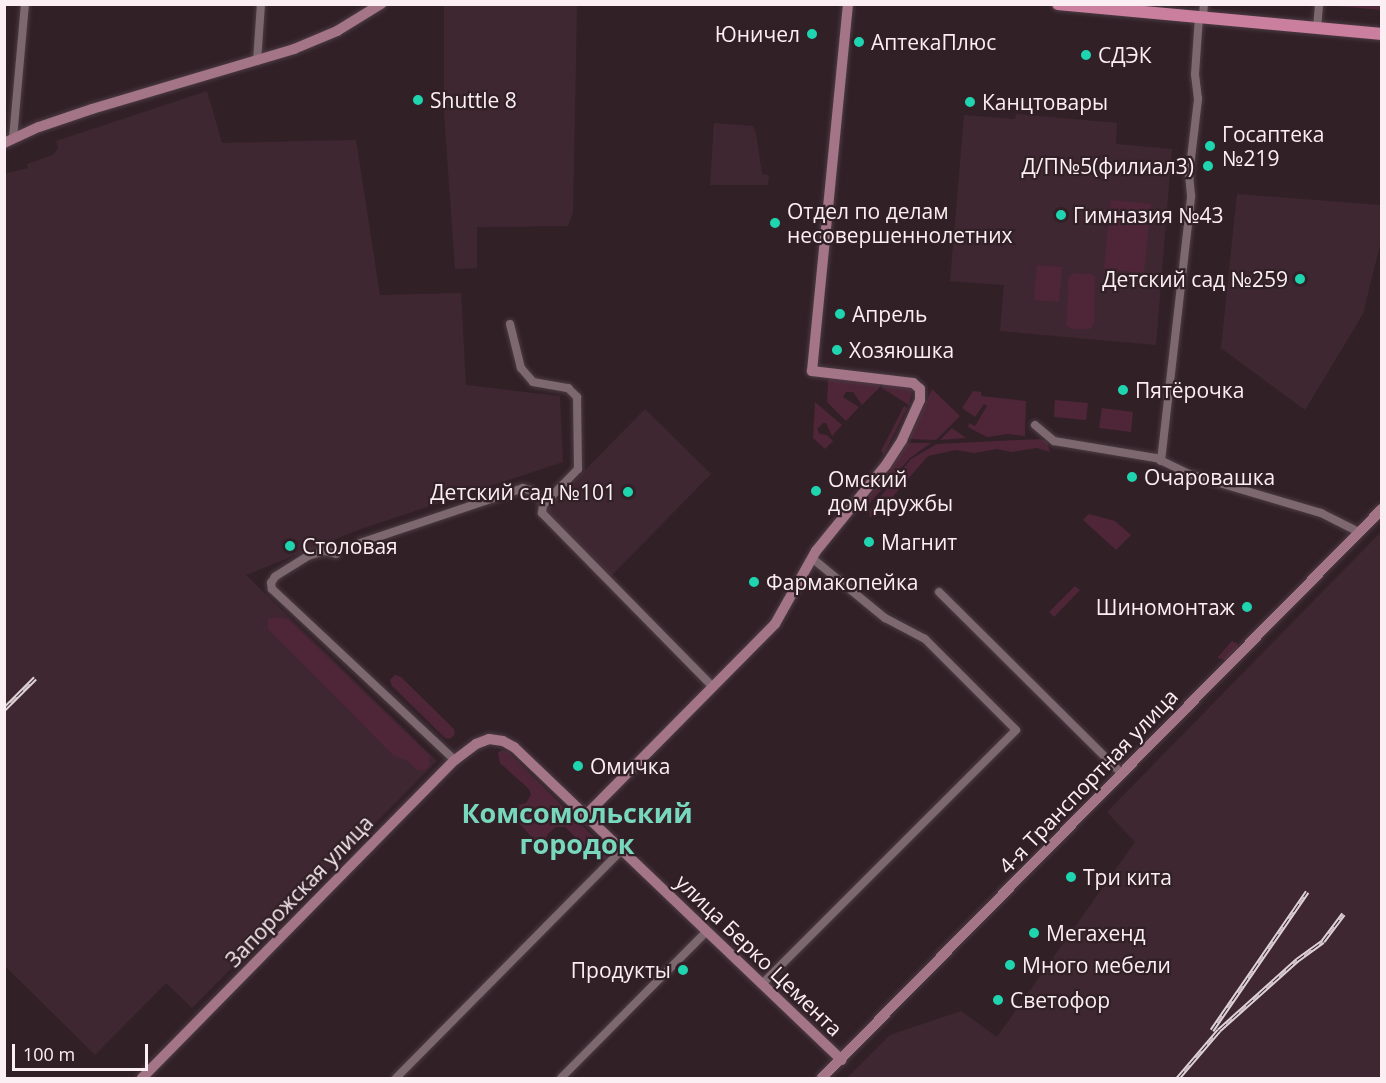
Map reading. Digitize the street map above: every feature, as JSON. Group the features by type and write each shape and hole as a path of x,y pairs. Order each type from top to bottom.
{"main road":[{"path":"9,141 92,110 257,61 337,31 381,4"},
{"path":"585,816 776,624 812,558 886,465 902,440 920,400 920,389 913,383 812,371 848,4"},
{"path":"1058,4 1202,13 1382,34"},
{"name":"4-я Транспортная улица","path":"822,1078 1382,509"},
{"name":"улица Берко Цемента","path":"489,739 503,741 514,747 841,1060"},
{"name":"Запорожская улица","path":"142,1078 455,760 476,744 489,739"}],"street":[{"path":"9,141 25,4"},
{"path":"257,61 261,4"},
{"path":"1317,28 1319,4"},
{"path":"1161,461 1191,196 1190,175 1198,99 1195,74 1202,13"},
{"path":"510,324 521,368 533,382 567,388 577,397 578,469 546,502 542,513 713,687"},
{"path":"1035,426 1054,441 1161,461 1189,474 1233,489 1321,513 1359,532"},
{"path":"360,543 523,488 546,502"},
{"path":"336,554 325,551 308,556 282,571 271,583 277,594 455,760"},
{"path":"762,984 1016,730 925,639 885,618 812,558"},
{"path":"939,592 1122,774"},
{"path":"396,1078 622,850"},
{"path":"561,1078 707,932"}],"shaded area":[{"path":"444,5 577,5 573,212 568,226 477,227 477,268 455,269 444,112"},
{"path":"1326,5 1381,5 1381,10"},
{"path":"207,91 222,143 356,140 380,295 461,293 466,385 560,396 563,462 358,530 246,575 437,761 192,1008 166,983 95,1055 5,966 4,174 28,168 27,164 53,155 58,148 56,141"},
{"name":"Гимназия №43","path":"1016,114 1117,123 1116,144 1172,149 1156,345 1000,331 1004,285 950,281 964,115 1015,119"},
{"path":"714,123 753,126 762,174 769,175 768,185 710,185"},
{"name":"Детский сад №259","path":"1237,194 1381,205 1381,241 1363,314 1305,410 1221,348"},
{"path":"1111,200 1151,204 1144,273 1104,269"},
{"path":"1037,265 1062,267 1059,302 1034,300"},
{"path":"1074,273 1091,274 1095,277 1094,324 1090,329 1071,329 1067,325 1068,278"},
{"path":"832,377 882,381 879,388 862,405 853,392 846,392 843,397 859,407 846,421 827,402 828,381"},
{"path":"884,382 913,388 909,405 882,388"},
{"path":"932,389 960,416 936,440 909,439"},
{"path":"973,391 981,392 981,396 1026,401 1025,436 1008,434 987,437 968,427 969,423 975,426 987,406 984,404 975,417 962,408"},
{"path":"1055,400 1088,403 1086,420 1054,417"},
{"path":"815,402 842,425 832,436 826,423 817,429 820,434 827,435 833,441 825,449 813,438"},
{"path":"904,406 907,408 884,454 881,451"},
{"path":"1102,408 1133,412 1131,432 1099,428"},
{"name":"Детский сад №101","path":"645,409 711,474 611,576 545,511"},
{"path":"952,428 966,438 940,440"},
{"path":"1040,439 1047,441 1050,452 1037,448 1011,452 997,449 974,453 956,450 928,456 875,517 870,517 869,511 911,459 937,444"},
{"path":"907,443 931,443 910,458 869,504 869,496 885,477"},
{"path":"1089,514 1115,521 1131,535 1116,550 1083,520"},
{"path":"1381,532 1381,1078 847,1078 890,1035 961,1011 997,1037 1135,842 1107,812"},
{"path":"1075,586 1080,590 1054,617 1049,612"},
{"path":"276,617 288,619 430,756 429,767 417,770 408,761 394,756 268,629 268,619"},
{"path":"1232,641 1237,643 1238,648 1227,660 1217,658"},
{"path":"395,675 401,677 454,729 455,734 450,739 445,738 392,686 390,680"},
{"path":"502,750 508,752 606,849 607,859 599,860 565,827 556,827 548,834 544,842 541,844 536,842 511,814 516,806 526,803 531,795 529,789 500,763 498,753"}],"railway":[{"path":"4,709 35,678"},
{"path":"1212,1030 1307,892"},
{"path":"1178,1078 1219,1030 1297,960 1323,941 1343,914"}],"place":[{"name":"Юничел","path":"812,34"},
{"name":"АптекаПлюс","path":"859,42"},
{"name":"СДЭК","path":"1086,55"},
{"name":"Shuttle 8","path":"418,100"},
{"name":"Канцтовары","path":"970,102"},
{"name":"Госаптека №219","path":"1210,146"},
{"name":"Д/П№5(филиал3)","path":"1208,166"},
{"name":"Гимназия №43","path":"1061,215"},
{"name":"Отдел по делам несовершеннолетних","path":"775,223"},
{"name":"Детский сад №259","path":"1300,279"},
{"name":"Апрель","path":"840,314"},
{"name":"Хозяюшка","path":"837,350"},
{"name":"Пятёрочка","path":"1123,390"},
{"name":"Очаровашка","path":"1132,477"},
{"name":"Омский дом дружбы","path":"816,491"},
{"name":"Детский сад №101","path":"628,492"},
{"name":"Магнит","path":"869,542"},
{"name":"Столовая","path":"290,546"},
{"name":"Фармакопейка","path":"754,582"},
{"name":"Шиномонтаж","path":"1247,607"},
{"name":"Омичка","path":"578,766"},
{"name":"Три кита","path":"1071,877"},
{"name":"Мегахенд","path":"1034,933"},
{"name":"Много мебели","path":"1010,965"},
{"name":"Продукты","path":"683,970"},
{"name":"Светофор","path":"998,1000"}],"district":[{"name":"Комсомольский городок","path":"577,828"}]}
